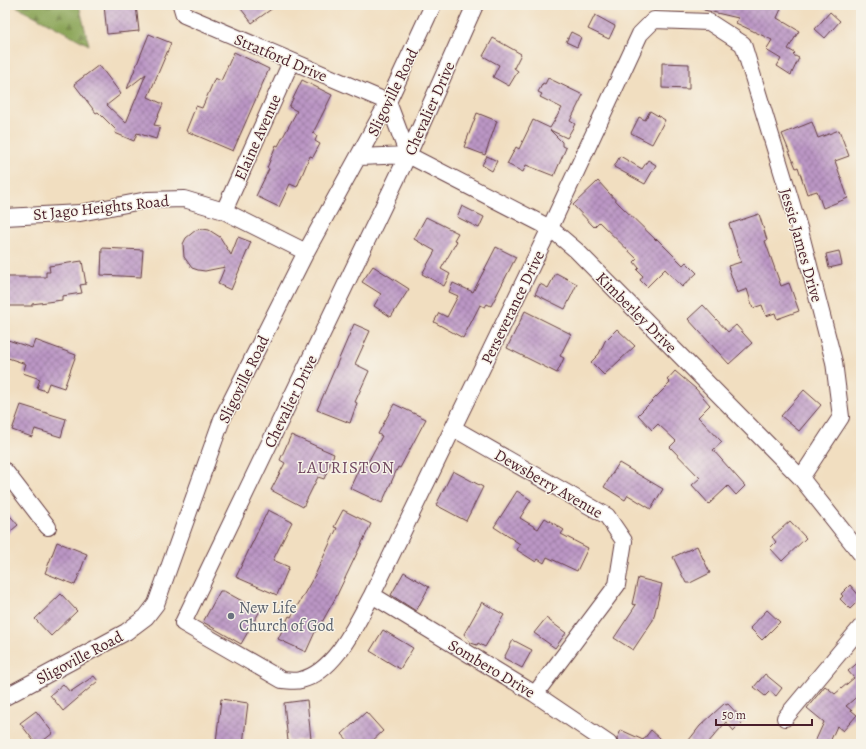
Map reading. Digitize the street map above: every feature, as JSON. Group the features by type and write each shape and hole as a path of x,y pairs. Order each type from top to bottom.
{"street":[{"name":"Stratford Drive","path":"181,5 184,15 291,62 388,102"},
{"name":"Chevalier Drive","path":"344,644 323,669 300,680 282,680 183,623 408,155 475,5"},
{"name":"Sligoville Road","path":"5,697 126,632 146,617 156,604 222,420 306,252 388,102 428,9"},
{"name":"Perseverance Drive","path":"344,644 372,595 550,228 640,34 654,20 709,22"},
{"name":"Jessie James Drive","path":"709,22 742,44 800,231 834,362 841,417 801,478"},
{"name":"Elaine Avenue","path":"224,211 291,62"},
{"path":"388,102 408,155"},
{"name":"Kimberley Drive","path":"359,157 408,155 550,228 576,250 801,478 861,554"},
{"name":"St Jago Heights Road","path":"5,217 80,213 147,200 184,199 224,211 306,252"},
{"name":"Dewsberry Avenue","path":"453,428 607,516 624,541 617,585 535,694"},
{"path":"5,471 48,527"},
{"name":"Sombero Drive","path":"372,595 535,694 609,744"},
{"path":"785,718 861,627"}],"green space":[{"path":"14,5 79,5 89,45"}],"building":[{"path":"104,5 136,5 139,31 107,34"},
{"path":"238,5 277,5 252,23"},
{"path":"704,5 773,5 781,9 777,18 799,31 788,49 795,53 793,55 799,58 791,75 777,66 781,59 766,50 772,40 736,23 738,18 704,10"},
{"path":"830,12 840,21 825,38 815,29"},
{"path":"595,15 615,26 609,39 588,29"},
{"path":"571,32 581,37 577,47 566,42"},
{"path":"149,34 171,43 148,97 163,104 154,125 160,126 156,139 137,133 134,141 115,133 116,130 98,112 96,113 74,84 99,65 121,94 107,105 126,123 146,74 127,89"},
{"path":"493,38 521,54 514,68 518,71 509,86 493,77 499,65 483,56"},
{"path":"234,52 269,69 233,151 186,131 196,106 202,108 215,78 221,81"},
{"path":"662,63 689,64 689,89 662,88"},
{"path":"548,78 583,95 570,121 575,124 567,138 550,130 562,142 562,146 566,148 554,176 526,165 523,172 507,164 516,147 519,149 533,120 550,128 562,108 540,97 542,94 538,92"},
{"path":"302,80 332,95 313,133 317,136 315,141 320,144 313,157 310,156 297,187 290,184 279,207 256,196 269,169 267,168 276,145 278,146 297,111 289,107"},
{"path":"650,111 665,120 652,144 631,133 639,117 645,120"},
{"path":"477,113 497,121 485,155 464,147"},
{"path":"812,122 818,138 839,130 849,156 835,161 848,198 823,208 817,191 807,194 798,167 796,168 782,134"},
{"path":"487,156 497,161 492,171 482,165"},
{"path":"620,156 642,169 648,160 656,165 645,184 614,167"},
{"path":"598,181 656,240 657,239 683,265 686,262 697,273 682,287 665,269 647,287 640,280 643,276 637,270 639,268 634,262 637,259 599,222 594,227 573,205"},
{"path":"462,206 484,217 479,228 457,217"},
{"path":"759,214 767,240 765,241 781,286 789,283 799,311 777,319 775,313 766,316 762,305 753,308 747,289 737,293 728,266 741,262 729,224"},
{"path":"426,217 458,233 454,240 457,241 441,269 450,274 444,286 422,274 435,251 414,239"},
{"path":"196,230 209,230 220,237 231,255 238,237 251,242 231,290 218,284 225,267 205,271 198,270 192,268 184,257 183,244 186,238"},
{"path":"496,247 516,257 491,306 487,304 485,307 480,305 463,338 434,322 439,313 447,317 458,296 449,292 453,283 473,292"},
{"path":"102,248 143,250 141,277 101,275"},
{"path":"839,251 842,265 829,268 826,254"},
{"path":"82,261 86,284 80,285 82,293 62,296 62,300 32,304 32,306 5,306 5,277 46,277 46,272 50,272 49,266"},
{"path":"373,266 409,289 391,317 374,306 381,294 362,282"},
{"path":"556,273 577,284 565,309 535,294 540,284 548,288"},
{"path":"703,305 728,332 736,325 752,343 729,364 688,319"},
{"path":"525,311 571,334 560,356 564,358 557,373 507,348"},
{"path":"354,324 370,331 355,364 369,371 355,402 357,403 350,423 317,410"},
{"path":"617,329 635,346 604,375 591,362 599,354 605,341"},
{"path":"8,340 32,348 35,340 76,355 64,388 49,383 46,391 37,388 40,379 23,373 26,364 5,357"},
{"path":"675,371 696,389 710,405 698,417 722,442 713,450 745,486 736,495 728,486 709,504 692,485 700,478 670,447 676,441 658,424 652,430 638,415 670,383 667,380"},
{"path":"804,390 821,405 799,431 781,416"},
{"path":"394,404 426,419 400,468 398,467 382,503 350,488 361,464 366,466 382,436 378,434"},
{"path":"21,405 66,419 61,437 35,429 32,437 12,430"},
{"path":"291,435 334,454 324,479 318,477 303,507 271,490 285,463 280,460"},
{"path":"619,463 663,489 651,509 628,495 625,500 604,487"},
{"path":"453,471 483,487 466,521 436,505"},
{"path":"517,491 531,500 520,518 538,529 545,518 564,530 561,534 588,548 577,571 547,557 544,563 538,559 536,562 517,550 520,544 494,527"},
{"path":"5,510 18,525 5,536"},
{"path":"268,510 292,522 273,560 289,567 277,595 236,577"},
{"path":"343,510 371,524 336,597 321,624 319,623 306,652 278,639 289,616 291,617 316,573 337,528 334,527"},
{"path":"790,521 806,538 782,561 770,548 776,542 772,537"},
{"path":"57,542 87,554 75,585 45,573"},
{"path":"697,546 710,573 690,583 686,583 673,557"},
{"path":"404,572 429,587 416,611 391,595"},
{"path":"638,578 662,584 653,620 633,650 614,638 636,605 632,604"},
{"path":"850,585 861,598 850,609 840,599 843,596 841,594"},
{"name":"New Life Church of God","path":"220,591 224,591 260,611 241,644 203,622"},
{"path":"61,594 77,611 51,636 35,619"},
{"path":"482,602 504,615 485,647 478,643 477,645 471,643 464,634"},
{"path":"767,610 780,622 762,640 750,628"},
{"path":"546,618 566,633 555,648 534,633"},
{"path":"383,630 413,648 400,669 370,651"},
{"path":"513,640 532,650 522,668 504,658"},
{"path":"861,660 861,693 846,706 857,715 843,731 837,726 829,744 814,744 824,722 807,708 825,686 835,694 854,678 848,671"},
{"path":"765,674 782,688 776,696 770,691 765,696 754,687"},
{"path":"94,676 98,681 63,711 50,695 63,684 70,692"},
{"path":"221,699 248,703 243,744 216,742"},
{"path":"307,700 311,739 288,741 284,703"},
{"path":"725,703 726,705 728,704 744,721 734,731 726,722 707,744 695,744 689,740 700,726"},
{"path":"36,711 53,733 39,744 36,744 20,723"},
{"path":"366,712 383,731 369,744 351,744 342,734"},
{"path":"621,730 643,740 651,730 660,738 656,744 618,744 617,739"}],"place":[{"name":"New Life Church of God","path":"231,616"}],"district":[{"name":"LAURISTON","path":"346,467"}]}
